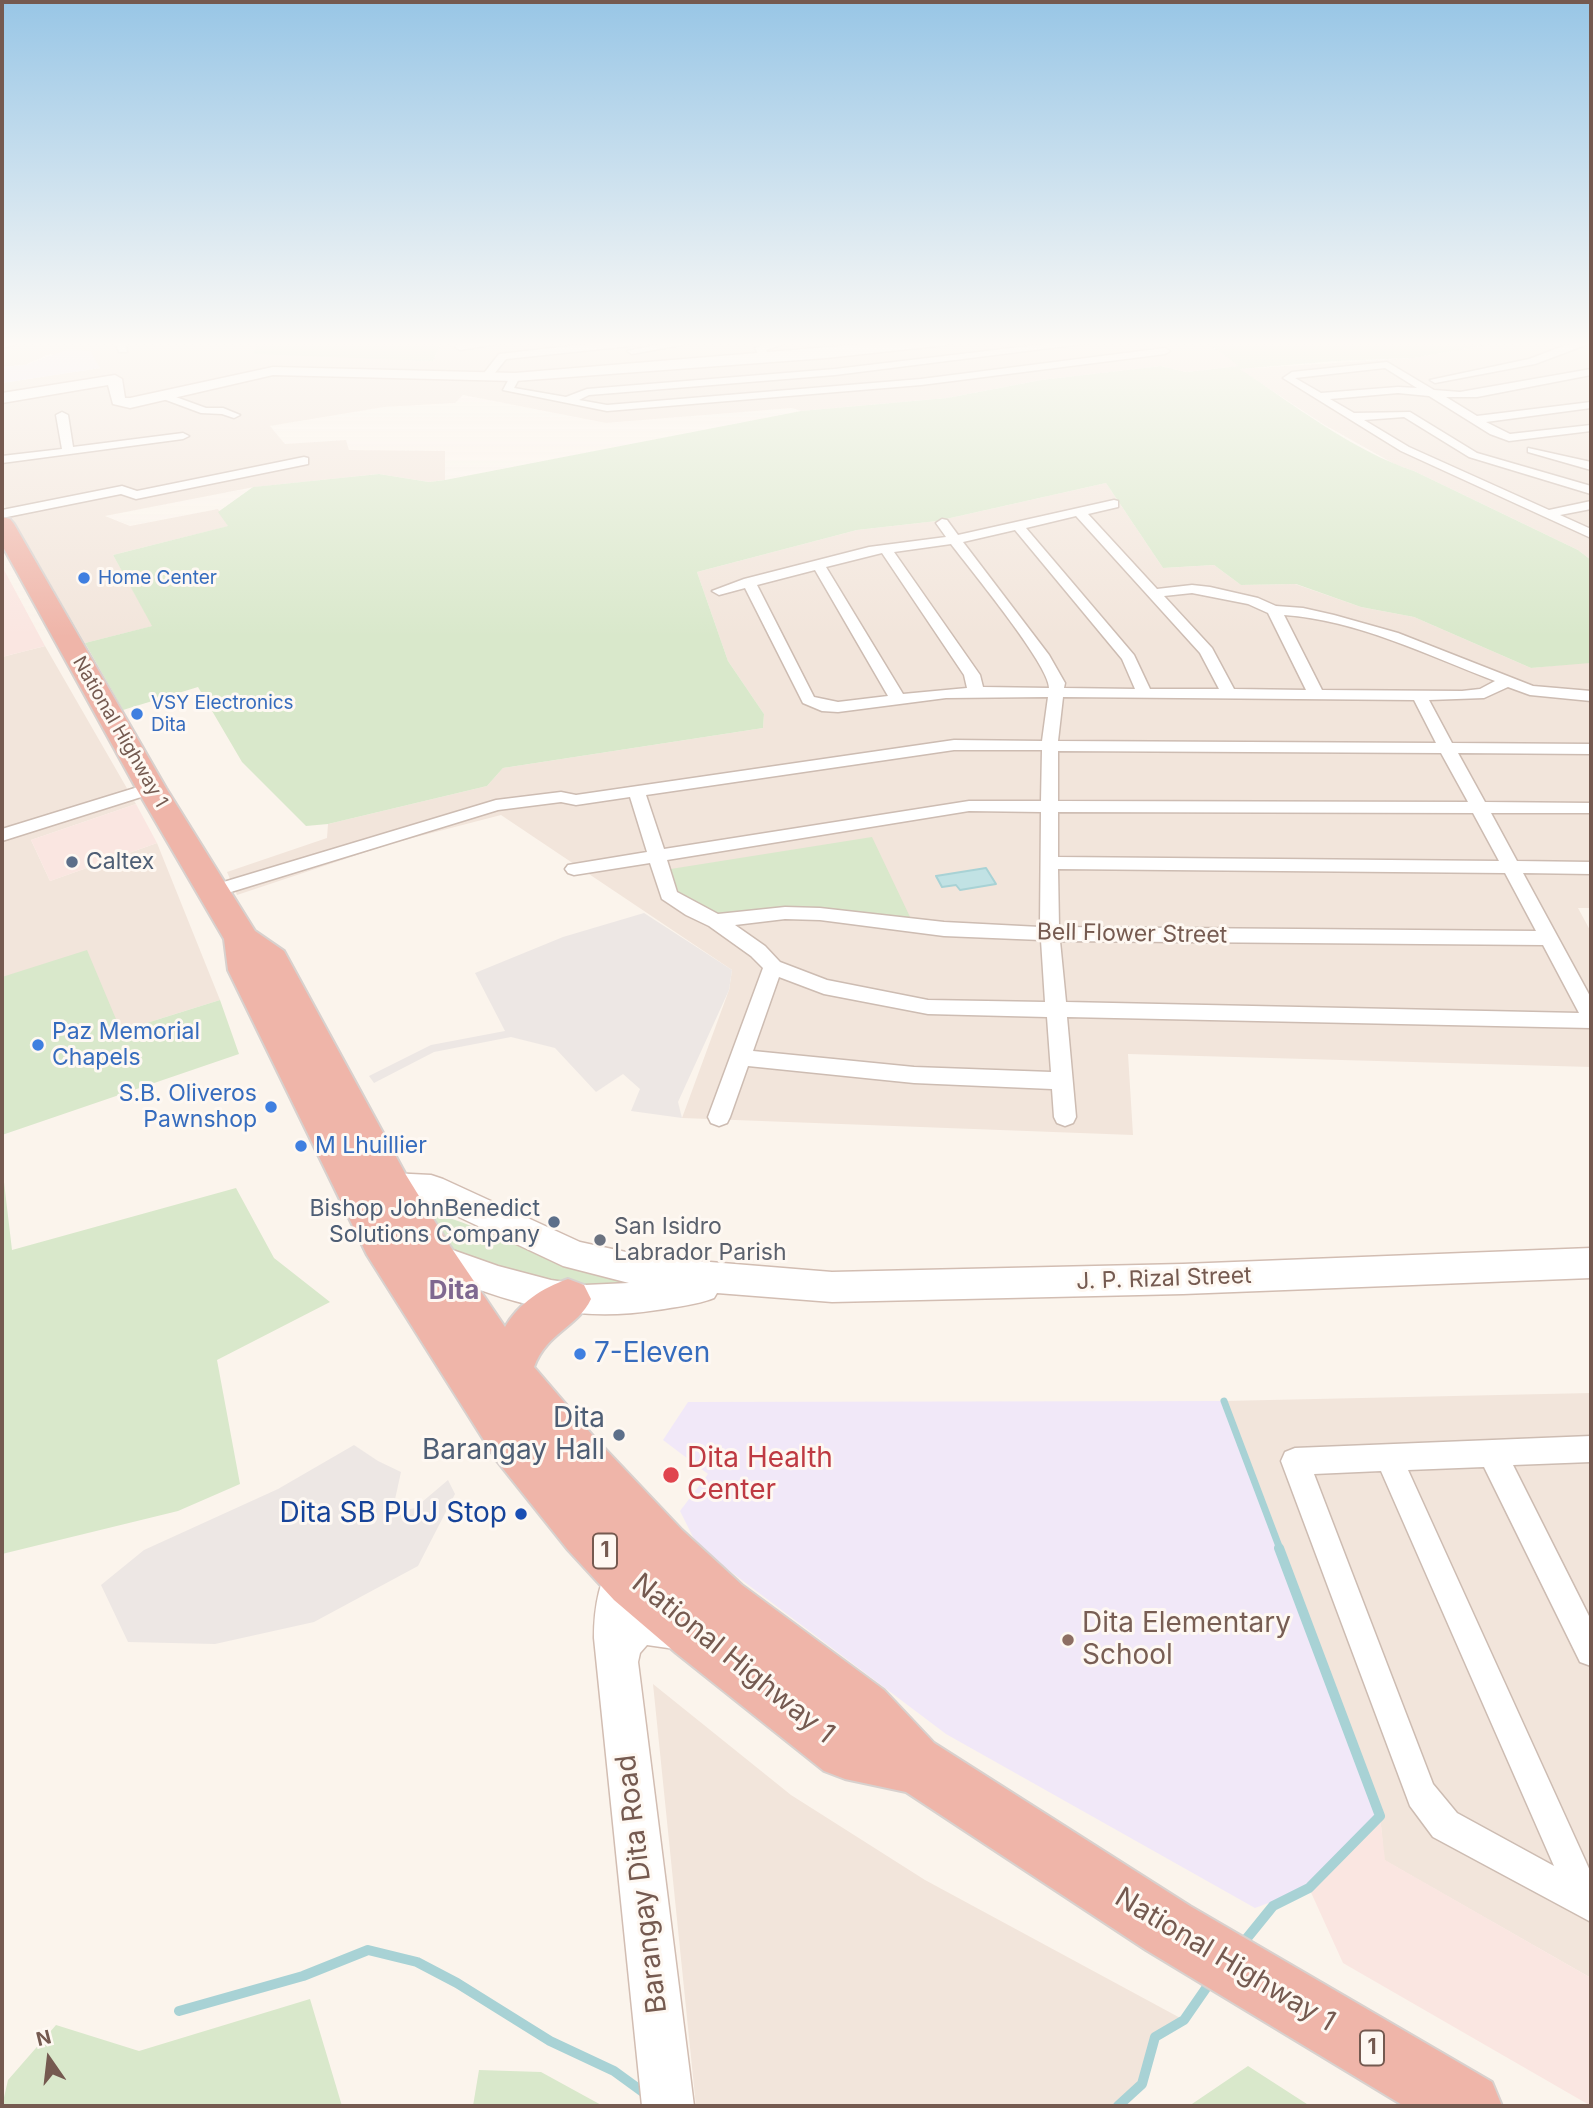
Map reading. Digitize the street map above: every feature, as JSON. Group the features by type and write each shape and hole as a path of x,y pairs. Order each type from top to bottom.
{"highway":[{"name":"National Highway 1","path":"2,524 151,788 242,939 246,970 378,1210 514,1444 586,1532 639,1555 723,1604 864,1710 913,1764 1168,1928 1468,2106"},
{"name":"National Highway 1","path":"378,1210 432,1257 508,1372 576,1454 639,1555 695,1634 845,1750 913,1764"},
{"path":"508,1372 523,1335 535,1320 568,1299"}],"street":[{"path":"66,439 68,450"},
{"path":"2,460 155,439"},
{"path":"1388,439 1591,534"},
{"path":"1447,439 1473,455 1591,490"},
{"path":"1532,450 1591,466"},
{"path":"1559,457 1591,452"},
{"path":"2,514 122,490 134,495 304,461"},
{"path":"719,591 884,548 954,540 1114,504"},
{"path":"1548,514 1591,505"},
{"path":"1079,512 1207,652 1229,695"},
{"path":"942,523 1044,658 1057,683 1050,744 1050,934 1065,1117"},
{"path":"1018,526 1129,658 1145,694"},
{"path":"884,548 972,675 976,692"},
{"path":"818,564 898,699"},
{"path":"749,582 808,700 822,706 838,707 976,692 1474,695 1505,682"},
{"path":"1155,593 1192,589 1210,591 1253,601 1274,610 1303,612 1371,629 1505,682 1548,694 1591,696"},
{"path":"1274,610 1317,696"},
{"path":"637,792 669,895 693,912 716,920 758,951 773,967 824,987 928,1007 1591,1018 1419,696"},
{"path":"214,891 370,841 479,811 522,815 560,811 576,800 954,745 1591,749"},
{"path":"2,835 151,788"},
{"path":"574,869 969,806 1591,808"},
{"path":"1049,863 1591,869"},
{"name":"Bell Flower Street","path":"716,920 785,913 820,914 944,929 1050,934 1549,938"},
{"path":"719,1117 773,967"},
{"path":"739,1057 914,1075 1063,1081"},
{"name":"J. P. Rizal Street","path":"737,1281 657,1296 568,1299 484,1279 432,1257 378,1210 432,1189 575,1256 649,1272 737,1281 859,1287 1183,1279 1591,1263"},
{"path":"1589,1904 1445,1825 1421,1795 1295,1461 1591,1450"},
{"path":"1492,1453 1591,1651"},
{"path":"1389,1458 1589,1904"},
{"name":"Barangay Dita Road","path":"639,1555 614,1614 616,1663 668,2106"},
{"name":"Barangay Dita Road","path":"616,1663 624,1635 640,1626 662,1623 695,1634"}],"shaded area":[{"path":"2,439 281,439 285,444 346,440 349,450 445,451 445,480 429,482 379,474 254,487 105,516 130,526 218,509 229,526 113,555 153,626 85,643 2,501"},
{"path":"1350,439 1591,439 1591,560 1578,550 1414,471 1396,465"},
{"path":"1106,483 1163,568 1214,565 1241,585 1295,584 1361,607 1414,617 1531,668 1591,662 1591,908 1578,908 1591,932 1591,1067 1128,1054 1133,1135 682,1118 729,990 732,970 501,815 393,843 237,895 227,872 327,838 328,824 487,786 503,768 763,728 764,714 728,661 697,572 857,530 937,521"},
{"path":"2,566 45,646 2,657"},
{"path":"45,646 136,804 31,840 50,881 157,843 220,1000 121,1031 2,977 2,657"},
{"name":"Caltex","path":"136,804 157,843 50,881 31,840"},
{"path":"644,913 732,970 729,990 678,1102 682,1118 631,1111 640,1089 623,1074 596,1092 555,1048 511,1037 434,1052 374,1083 369,1076 431,1045 505,1031 475,973 563,937"},
{"path":"1591,1393 1591,1978 1384,1860 1380,1815 1224,1401"},
{"name":"Dita Elementary School","path":"1224,1401 1380,1816 1309,1888 1255,1908 946,1734 698,1547 680,1511 708,1474 663,1440 688,1402"},
{"path":"354,1445 401,1472 392,1513 415,1508 448,1480 455,1494 418,1566 314,1622 215,1644 128,1642 101,1585 144,1550 278,1489"},
{"path":"653,1684 791,1795 925,1880 1184,2020 1155,2037 1142,2084 1118,2106 696,2106"},
{"path":"1380,1816 1385,1860 1591,1978 1591,2106 1343,1963 1309,1888"}],"green space":[{"path":"655,439 1347,439 1578,550 1591,560 1590,663 1531,668 1414,617 1361,607 1296,584 1241,585 1214,565 1163,568 1106,483 937,521 857,530 697,572 728,661 764,714 763,728 503,768 487,786 328,824 306,826 242,762 198,687 123,710 85,643 152,626 113,555 228,526 218,512 253,487 379,474 429,482"},
{"path":"872,837 911,919 715,917 688,909 658,871"},
{"path":"87,950 121,1031 220,1000 239,1054 2,1135 2,977"},
{"path":"2,1165 12,1250 236,1188 274,1258 330,1302 217,1360 240,1484 178,1511 2,1554"},
{"path":"428,1213 463,1223 535,1251 646,1280 622,1295 453,1260"},
{"path":"310,1999 342,2106 2,2106 8,2080 56,2025 139,2051"},
{"path":"1248,2066 1310,2106 1189,2106"},
{"path":"479,2070 541,2072 603,2106 473,2106"}],"water":[{"path":"986,868 996,884 960,890 956,885 942,887 936,876"}],"waterway":[{"path":"1224,1401 1280,1549"},
{"path":"1243,1943 1273,1906 1309,1888 1380,1816 1279,1548"},
{"path":"179,2011 303,1976 368,1950 417,1962 457,1983 550,2041 614,2071 647,2095"},
{"path":"1118,2106 1142,2084 1155,2037 1184,2020 1211,1981"}],"place":[{"name":"Home Center","path":"84,578"},
{"name":"VSY Electronics Dita","path":"137,714"},
{"name":"Caltex","path":"72,862"},
{"name":"Paz Memorial Chapels","path":"38,1045"},
{"name":"S.B. Oliveros Pawnshop","path":"271,1107"},
{"name":"M Lhuillier","path":"301,1146"},
{"name":"Bishop JohnBenedict Solutions Company","path":"554,1222"},
{"name":"San Isidro Labrador Parish","path":"600,1240"},
{"name":"7-Eleven","path":"580,1354"},
{"name":"Dita Barangay Hall","path":"619,1435"},
{"name":"Dita Health Center","path":"671,1475"},
{"name":"Dita SB PUJ Stop","path":"521,1514"},
{"name":"Dita Elementary School","path":"1068,1640"}],"district":[{"name":"Dita","path":"454,1291"}]}
